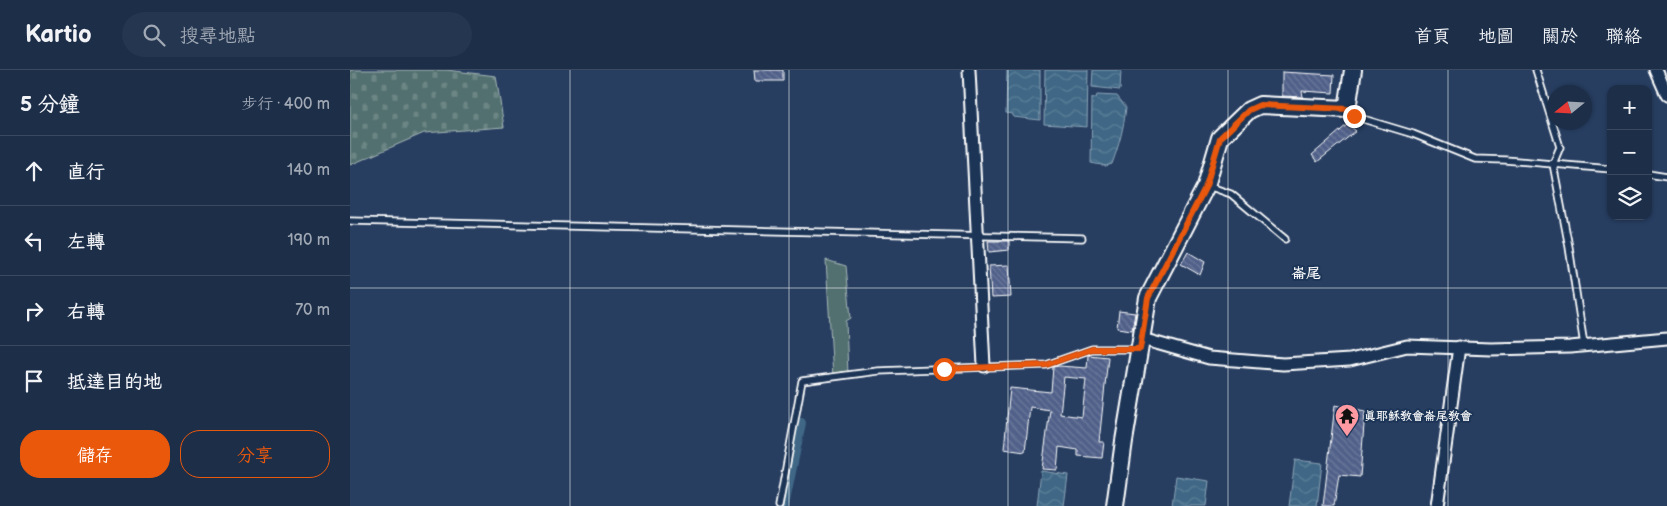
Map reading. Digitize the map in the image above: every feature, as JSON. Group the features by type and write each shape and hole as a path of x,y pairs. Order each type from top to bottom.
{"street":[{"path":"969,70 984,366"},
{"path":"1115,506 1148,298 1206,186 1220,138 1249,110 1260,105 1347,109 1352,70"},
{"path":"1656,70 1667,95"},
{"path":"1141,344 1209,358 1283,364 1350,360 1406,346 1491,349 1584,345 1667,338"},
{"path":"1437,506 1459,347"}],"lane":[{"path":"1536,70 1560,147 1553,164 1569,247 1584,345"},
{"path":"1347,109 1354,116 1413,134 1475,159 1607,169"},
{"path":"1652,175 1667,177"},
{"path":"1206,186 1231,194 1285,239"},
{"path":"350,221 1082,238"},
{"path":"779,506 802,381 878,371 984,366 1011,368 1046,365 1092,349 1141,344"}],"green space":[{"path":"350,70 446,70 496,76 504,127 424,133 350,165"},
{"path":"826,260 846,266 851,318 846,321 848,375 833,377"}],"water":[{"path":"1007,70 1040,70 1040,120 1013,117 1013,114 1006,113"},
{"path":"1045,70 1088,70 1087,127 1044,124"},
{"path":"1093,70 1121,70 1120,90 1092,87"},
{"path":"1097,95 1117,96 1126,107 1123,129 1115,157 1112,164 1106,166 1091,163 1092,98 1096,98"},
{"path":"1295,460 1322,463 1317,506 1289,506"},
{"path":"1041,471 1068,475 1064,506 1037,506"},
{"path":"1176,476 1209,481 1206,506 1172,506"}],"building":[{"path":"754,70 783,70 783,81 755,81"},
{"path":"1282,72 1334,75 1333,93 1302,91 1303,97 1282,96"},
{"path":"1348,124 1356,131 1317,162 1312,155"},
{"path":"988,241 1009,241 1009,250 989,252"},
{"path":"1188,252 1205,262 1200,275 1181,264"},
{"path":"1009,265 1011,297 991,298 989,266"},
{"path":"1119,311 1135,313 1132,330 1117,328"},
{"path":"1088,355 1108,357 1099,442 1104,442 1102,458 1078,456 1078,450 1059,447 1057,470 1042,469 1050,410 1030,407 1025,452 1004,449 1010,388 1051,392 1053,367 1087,368","holes":["1064,377 1086,379 1082,417 1060,414"]},
{"name":"真耶穌教會崙尾教會","path":"1335,405 1365,411 1360,477 1339,475 1334,506 1323,506"}],"waterway":[{"path":"784,506 801,423"}],"place":[{"name":"真耶穌教會崙尾教會","path":"1347,437"}],"district":[{"name":"崙尾","path":"1306,273"}],"route":[{"path":"944,369 984,366 1011,368 1046,365 1092,349 1140,349 1148,298 1174,249 1184,225 1206,186 1220,138 1234,122 1249,110 1260,105 1347,109 1354,116"}]}
